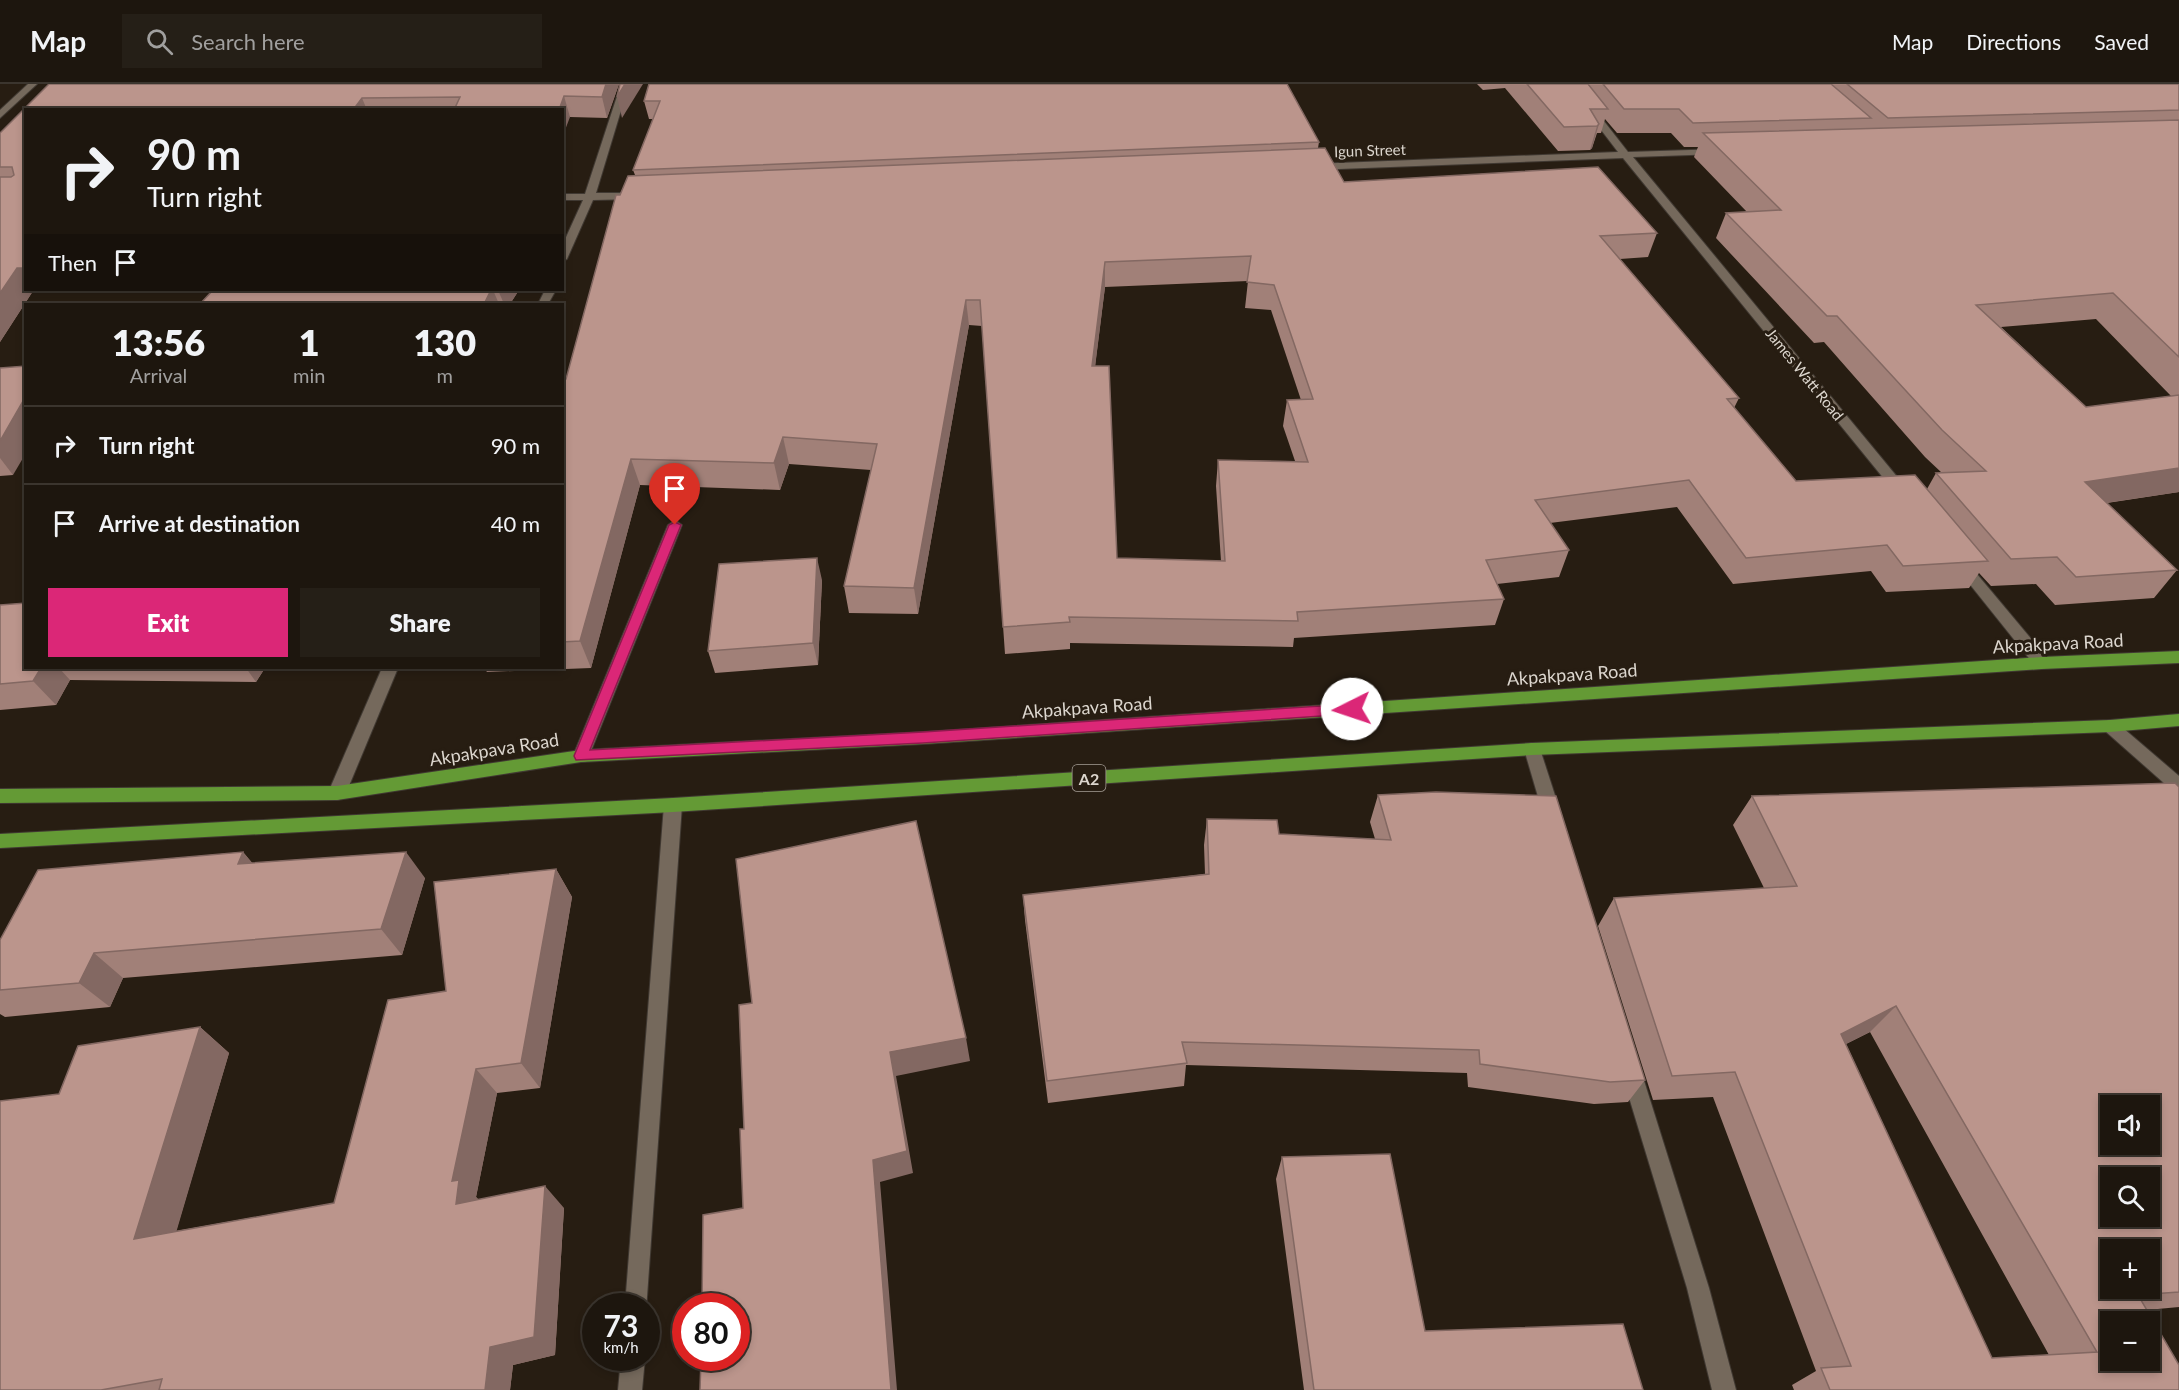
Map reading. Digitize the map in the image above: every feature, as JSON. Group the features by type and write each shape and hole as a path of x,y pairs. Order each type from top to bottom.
{"highway":[{"name":"Akpakpava Road","path":"0,796 338,793 581,756 947,736 2042,663 2179,657"},
{"name":"A2","path":"0,841 673,805 1532,749 2110,726 2179,720"}],"street":[{"path":"0,115 33,84"},
{"path":"564,254 589,198 625,84"},
{"name":"James Watt Road","path":"1570,84 1913,505"},
{"name":"Igun Street","path":"1303,167 1732,151"},
{"path":"564,197 648,195"},
{"path":"581,756 675,525"},
{"path":"1951,552 2042,663"},
{"path":"338,793 390,669"},
{"path":"2110,726 2179,786"},
{"path":"1532,749 1560,841"},
{"path":"637,1293 673,805"},
{"path":"1624,1047 1698,1288 1724,1390"},
{"path":"630,1390 632,1371"}],"building":[{"path":"49,84 606,84 602,97 564,96 560,108 455,108 460,97 362,98 354,108 25,108"},
{"path":"620,84 625,84 617,97"},
{"path":"649,84 1287,84 1319,142 633,170 660,101 644,101"},
{"path":"1527,84 1588,84 1608,109 1590,109 1599,124 1597,126 1564,127"},
{"path":"1603,84 1831,84 1871,118 1693,123 1679,109 1624,109"},
{"path":"1847,84 2179,84 2179,110 1888,118"},
{"path":"24,109 24,268 17,268 0,293 0,177 14,175 12,167 0,167 0,133"},
{"path":"2179,120 2179,357 2113,293 1976,305 2086,407 2179,395 2179,468 2085,482 2177,570 2076,577 2057,557 2011,559 1936,473 1986,471 1942,430 1837,316 1827,316 1726,213 1781,210 1703,133"},
{"path":"1325,148 1344,182 1598,167 1657,233 1600,236 1739,398 1727,399 1796,481 1915,475 1988,561 1903,566 1887,545 1746,558 1689,480 1535,500 1569,550 1486,560 1504,599 1297,612 1298,621 1069,617 1070,622 1003,627 980,300 966,300 914,588 844,586 877,444 783,437 774,463 631,459 580,641 564,642 564,379 566,379 616,195 620,195 628,176","holes":["1251,256 1247,282 1274,285 1313,399 1287,400 1308,462 1218,460 1225,561 1117,558 1109,366 1092,366 1105,262"]},
{"path":"212,291 490,291 484,303 201,303"},
{"path":"24,366 24,399 0,441 0,368"},
{"path":"817,558 813,643 708,651 719,564"},
{"path":"24,603 24,669 40,669 33,681 0,684 0,605"},
{"path":"2175,783 2179,787 2179,1292 2160,1293 2160,1239 2100,1239 2100,1299 2140,1299 2147,1311 2100,1311 2100,1371 2160,1371 2160,1333 2179,1365 2179,1390 1830,1390 1821,1368 1851,1366 1735,1072 1672,1076 1614,898 1797,886 1752,796","holes":["1896,1006 2097,1352 1992,1358 1841,1034"]},
{"path":"1436,792 1556,796 1645,1080 1610,1082 1480,1064 1479,1050 1182,1042 1187,1063 1047,1081 1023,895 1209,874 1207,819 1277,820 1279,834 1391,840 1378,795"},
{"path":"916,821 966,1038 890,1052 907,1151 873,1160 891,1390 700,1390 701,1371 750,1371 750,1293 702,1293 703,1215 743,1208 740,1129 744,1129 739,1005 752,1003 736,859"},
{"path":"243,852 238,864 406,852 381,929 94,953 79,983 0,990 0,940 38,870"},
{"path":"556,869 521,1063 476,1069 452,1181 459,1180 456,1204 545,1186 534,1337 490,1347 485,1390 159,1390 162,1379 101,1390 0,1390 0,1101 59,1094 78,1046 200,1027 134,1239 334,1203 388,1000 446,991 434,882"},
{"path":"1390,1154 1425,1331 1623,1324 1643,1390 1314,1390 1282,1157"}],"route":[{"path":"675,525 581,756 923,738 1352,709"}]}
